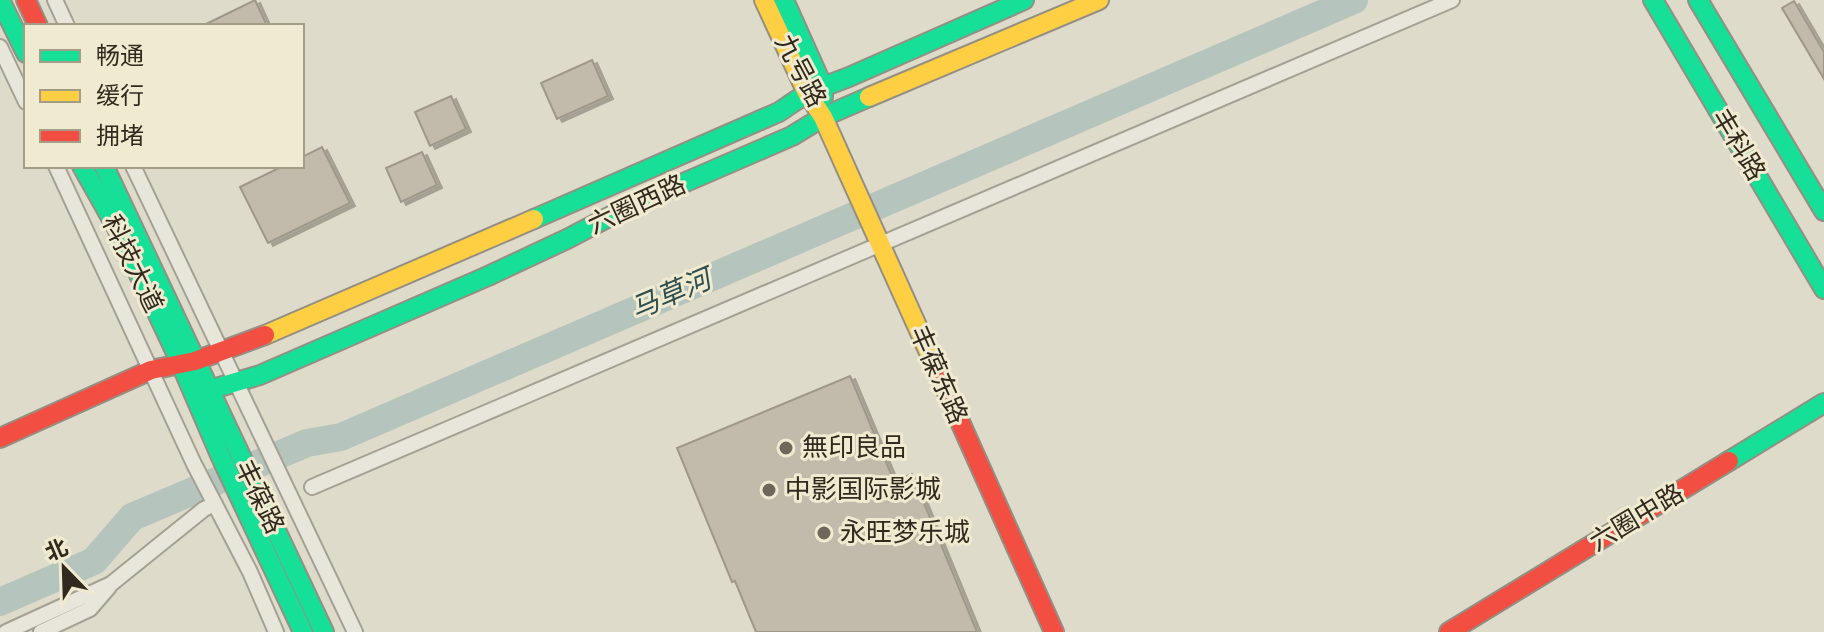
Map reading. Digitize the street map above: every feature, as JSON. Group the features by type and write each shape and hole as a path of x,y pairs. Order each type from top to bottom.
{"main road":[{"path":"0,0 24,49"},
{"path":"26,0 37,24"},
{"name":"九号路","path":"764,0 815,90"},
{"name":"九号路","path":"784,0 823,117"},
{"name":"六圈西路","path":"0,438 151,370 222,352 259,338 779,112 815,90 1024,0"},
{"name":"六圈西路","path":"209,390 260,375 488,276 628,207 792,136 823,117 1099,0"},
{"name":"丰科路","path":"1653,0 1824,289"},
{"name":"丰科路","path":"1698,0 1824,211"},
{"name":"丰葆东路","path":"823,117 1054,632"},
{"name":"科技大道","path":"83,168 188,362"},
{"name":"科技大道","path":"105,168 188,362"},
{"path":"188,362 209,390"},
{"name":"丰葆路","path":"188,362 250,497 324,632"},
{"name":"丰葆路","path":"209,390 228,451"},
{"name":"六圈中路","path":"1449,632 1824,403"},
{"name":"丰葆路","path":"250,497 303,632"}],"street":[{"path":"55,0 66,24"},
{"path":"312,487 878,240 1452,0"},
{"path":"0,47 24,98"},
{"path":"57,168 194,464 250,572 276,632"},
{"path":"134,168 355,632"},
{"path":"41,632 90,609 111,584 204,509 215,504"},
{"path":"6,632 111,584"}],"building":[{"path":"255,0 266,24 206,24"},
{"path":"1794,1 1824,52 1824,79 1782,8"},
{"path":"592,60 608,96 557,119 541,83"},
{"path":"451,96 466,129 430,146 415,112"},
{"path":"322,147 350,203 268,243 240,187 279,168 304,168 304,156"},
{"path":"422,152 437,185 401,202 386,168"},
{"name":"永旺梦乐城","path":"850,376 894,481 912,474 977,632 756,632 677,448"}],"waterway":[{"name":"马草河","path":"0,602 94,561 132,517 307,443 341,437 1354,0"}],"traffic: fast":[{"path":"0,0 24,49"},
{"path":"784,0 823,87 823,97"},
{"path":"534,219 779,112 807,93 1024,0"},
{"path":"1653,0 1824,289"},
{"path":"1698,0 1824,211"},
{"path":"180,363 209,390 260,375 488,276 628,207 792,136 823,117 869,97"},
{"path":"83,168 118,230 303,632"},
{"path":"105,168 324,632"},
{"path":"1729,461 1824,403"}],"traffic: slow":[{"path":"764,0 807,93 823,117 940,377"},
{"path":"869,97 1099,0"},
{"path":"265,335 534,219"}],"traffic: jam":[{"path":"26,0 37,24"},
{"path":"0,438 151,370 195,361 265,335"},
{"path":"940,377 1054,632"},
{"path":"1449,632 1729,461"}],"place":[{"name":"無印良品","path":"786,448"},
{"name":"中影国际影城","path":"769,490"},
{"name":"永旺梦乐城","path":"824,533"}]}
